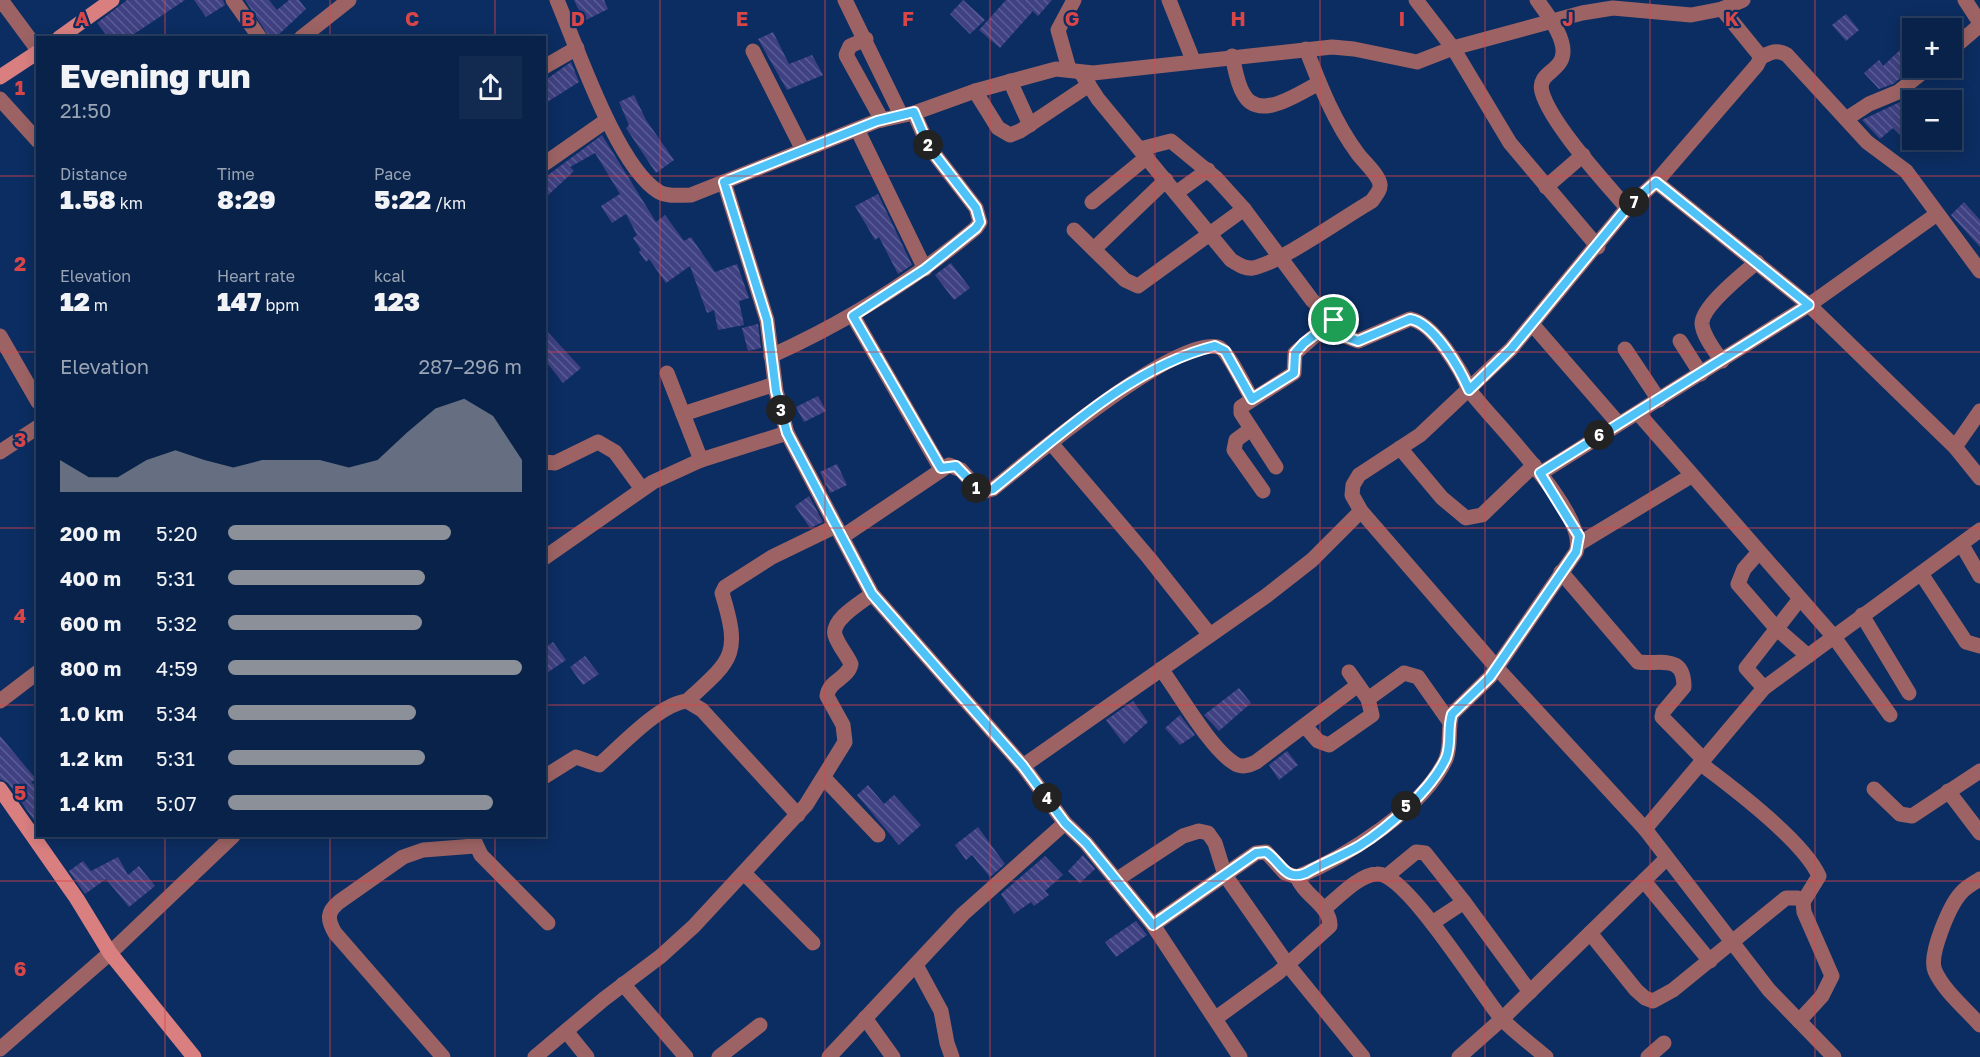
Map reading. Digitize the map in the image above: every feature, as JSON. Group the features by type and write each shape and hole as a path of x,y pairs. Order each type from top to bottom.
{"street":[{"path":"2,0 36,48"},
{"path":"62,36 112,0"},
{"path":"233,0 259,36"},
{"path":"303,36 349,0"},
{"path":"557,0 607,120 633,164 648,183 661,193 691,195 882,120 1056,69 1079,76 1193,60 1306,49 1354,49 1417,62 1453,48 1552,22 1594,6 1691,15 1711,7 1743,0"},
{"path":"771,356 853,316 925,269 976,228 980,216 907,114 845,0"},
{"path":"1074,0 1058,30 1079,76 1231,260 1242,267 1251,268 1278,257 1372,201 1379,191 1380,184 1350,144 1319,83 1306,49"},
{"path":"1169,0 1193,60"},
{"path":"1416,0 1453,48 1493,119 1546,188 1598,247"},
{"path":"1537,0 1552,22 1562,47 1562,57 1558,66 1544,77 1541,83 1542,92 1552,111 1583,155 1627,208"},
{"path":"1962,39 1980,24 1965,0"},
{"path":"1711,7 1761,57"},
{"path":"866,39 850,46 846,55 882,120"},
{"path":"546,66 577,48"},
{"path":"753,51 803,150"},
{"path":"1825,1054 1799,1021 1769,990 1645,829 1497,668 1361,511 1352,495 1353,485 1359,475 1420,435 1511,349 1598,247 1627,208 1656,182 1757,65 1761,57 1773,51 1780,51 1787,56 1884,156 1906,171 1980,271"},
{"path":"0,77 36,52"},
{"path":"1232,56 1243,93 1255,106 1264,107 1278,103 1319,83"},
{"path":"975,91 998,128 1010,135 1030,125 1079,76"},
{"path":"1846,119 1869,104 1898,92 1916,78"},
{"path":"1010,81 1030,125"},
{"path":"0,99 36,139"},
{"path":"546,164 607,120"},
{"path":"857,129 925,269"},
{"path":"1092,202 1143,153 1171,141 1208,170 1244,209 1278,257 1312,300 1334,320 1344,336 1358,341 1410,319 1417,320 1441,344 1460,371 1469,390 1537,469 1574,526 1580,543"},
{"path":"1546,188 1583,155"},
{"path":"1176,193 1208,170"},
{"path":"1094,249 1166,180"},
{"path":"724,182 760,293 774,384 787,433 872,594 1023,766 1065,823 1086,843 1153,925 1240,1057"},
{"path":"1656,182 1809,305 1955,447 1980,478"},
{"path":"1074,230 1125,280 1138,286 1244,209"},
{"path":"1400,448 1442,498 1466,518 1482,515 1537,469 1638,413 1722,361 1809,305 1937,214"},
{"path":"1722,361 1703,329 1703,316 1713,303 1757,262"},
{"path":"853,316 941,468"},
{"path":"1276,467 1240,413 1244,404 1294,373 1295,353 1304,343 1334,320"},
{"path":"1532,324 1618,423"},
{"path":"0,338 36,399"},
{"path":"1680,341 1701,374"},
{"path":"546,776 576,757 599,765 662,712 679,702 687,701 722,669 731,653 733,640 722,593 725,587 772,558 839,531 941,468 956,466 976,489 987,493 1149,372 1196,351 1215,346 1225,351 1252,399"},
{"path":"1625,349 1659,400"},
{"path":"667,373 701,460"},
{"path":"683,414 774,384"},
{"path":"1955,447 1980,411"},
{"path":"1638,413 1799,600 1834,637 1890,715"},
{"path":"0,452 36,428"},
{"path":"1251,429 1236,440 1234,450 1263,491"},
{"path":"546,557 642,489 701,460 787,433"},
{"path":"546,462 555,463 598,442 615,452 642,489"},
{"path":"1051,443 1149,558 1210,635"},
{"path":"1297,877 1359,846 1432,782 1446,759 1451,742 1449,721 1452,714 1481,688 1497,668 1580,543 1691,476"},
{"path":"1023,766 1210,635 1312,560 1361,511"},
{"path":"1645,829 1764,688 1902,584 1922,575 1980,530"},
{"path":"1962,545 1980,576"},
{"path":"1758,553 1743,569 1738,584 1778,629 1808,656"},
{"path":"1561,572 1638,662 1669,662 1676,665 1684,680 1684,687 1663,712 1662,717 1703,762 1754,806 1815,867 1819,876 1803,902 1804,912 1832,976 1822,996 1799,1021"},
{"path":"1922,575 1966,642 1980,646"},
{"path":"535,1057 678,941 745,874 798,815 842,750 846,734 828,701 828,691 833,683 848,673 851,664 835,636 835,628 839,621 872,594"},
{"path":"1764,688 1746,668 1799,600"},
{"path":"1862,615 1909,693"},
{"path":"1161,669 1217,746 1240,766 1256,762 1358,685"},
{"path":"1305,726 1318,741 1329,745 1372,715 1368,699 1348,672"},
{"path":"1368,699 1404,673 1411,673 1418,677 1449,721"},
{"path":"0,701 36,674"},
{"path":"687,701 702,710 798,815"},
{"path":"1874,789 1906,817 1912,816 1980,771"},
{"path":"824,778 878,835"},
{"path":"0,789 77,899 110,953 194,1057"},
{"path":"1948,791 1980,833"},
{"path":"829,1057 963,914 1065,823"},
{"path":"1116,880 1183,837 1199,831 1208,833 1224,863 1226,875 1288,964 1363,1057"},
{"path":"1,1046 110,953 232,837"},
{"path":"443,1057 335,933 328,921 331,909 403,857 423,850 474,841 548,923"},
{"path":"1388,875 1420,851 1464,902 1530,992"},
{"path":"1153,925 1256,853 1266,852 1285,873 1297,877 1306,892 1324,909 1330,926 1288,964 1216,1018"},
{"path":"1459,1057 1502,1019 1668,858"},
{"path":"745,874 813,943"},
{"path":"1324,909 1362,880 1376,874 1388,875 1398,883 1432,923 1502,1019 1546,1057"},
{"path":"1980,879 1963,890 1955,901 1936,947 1934,964 1943,982 1980,1025"},
{"path":"1644,881 1710,961"},
{"path":"1590,933 1636,990 1645,998 1653,1001 1673,990 1786,898 1798,898 1803,902"},
{"path":"1432,923 1464,902"},
{"path":"916,965 941,1011 948,1055"},
{"path":"623,984 686,1057"},
{"path":"865,1018 893,1057"},
{"path":"719,1057 760,1025"},
{"path":"566,1031 587,1057"},
{"path":"1648,1057 1664,1043"}],"building":[{"path":"127,0 185,0 131,36 107,36 97,23"},
{"path":"194,0 223,0 225,5 206,17"},
{"path":"245,0 269,0 277,10 289,0 299,0 306,9 277,36 269,36"},
{"path":"574,0 604,0 608,9 584,21"},
{"path":"963,0 985,20 970,34 950,14"},
{"path":"1006,0 1052,0 1038,16 1033,11 1000,48 979,30"},
{"path":"1846,14 1859,30 1846,41 1832,25"},
{"path":"773,32 789,64 812,55 823,75 787,90 758,39"},
{"path":"1900,50 1902,77 1893,84 1879,89 1864,73 1879,60 1883,66"},
{"path":"571,62 579,82 546,103 546,80"},
{"path":"634,95 646,120 674,160 656,173 626,128 629,125 619,102"},
{"path":"1900,102 1902,104 1902,137 1893,128 1880,139 1862,120"},
{"path":"602,135 656,222 665,215 684,241 691,237 715,272 737,264 749,298 739,301 744,325 718,330 714,310 707,313 690,266 666,283 649,259 646,262 639,252 641,250 633,238 637,235 626,214 612,223 601,206 620,194 595,153 570,167 574,171 546,197 546,177"},
{"path":"878,194 912,265 898,274 879,237 875,240 855,206"},
{"path":"1964,202 1980,220 1980,247 1951,215"},
{"path":"951,263 970,288 954,300 935,275"},
{"path":"758,324 761,348 748,351 742,328"},
{"path":"546,330 581,368 563,383 546,362"},
{"path":"818,396 826,411 804,422 796,407"},
{"path":"837,464 847,485 830,493 820,472"},
{"path":"809,496 823,522 810,528 795,506"},
{"path":"553,642 566,660 546,674 546,647"},
{"path":"585,656 599,674 583,685 570,667"},
{"path":"1239,688 1251,703 1219,731 1204,715"},
{"path":"1133,701 1148,722 1124,744 1106,720"},
{"path":"1180,715 1195,735 1180,745 1165,728"},
{"path":"0,736 36,779 31,782 36,787 36,823 8,783 0,779"},
{"path":"1287,751 1298,765 1279,780 1269,765"},
{"path":"868,785 884,804 894,795 921,825 899,845 857,795"},
{"path":"978,827 1005,864 990,877 972,855 966,860 955,845"},
{"path":"1083,855 1095,869 1080,883 1068,871"},
{"path":"1045,856 1063,875 1045,891 1049,895 1034,906 1031,902 1014,914 1001,894"},
{"path":"118,857 128,875 139,866 155,886 129,907 106,879 85,894 69,871 83,861 91,871"},
{"path":"1136,921 1147,935 1116,957 1105,942"}],"route":[{"path":"914,112 929,147 976,208 980,222 976,228 925,269 853,316 941,468 949,465 956,466 981,492 987,493 993,489 1127,386 1170,361 1196,351 1215,346 1225,351 1252,399 1294,373 1295,353 1304,343 1334,320 1344,336 1358,341 1410,319 1417,320 1441,344 1460,371 1469,390 1511,349 1598,247 1627,208 1656,182 1809,305 1540,473 1574,526 1580,543 1490,677 1452,714 1449,721 1451,742 1446,759 1432,782 1416,798 1359,846 1297,877 1285,873 1266,852 1256,853 1153,925 1086,843 1065,823 1023,766 872,594 787,433 776,391 767,320 724,182 877,121 914,112"}]}
